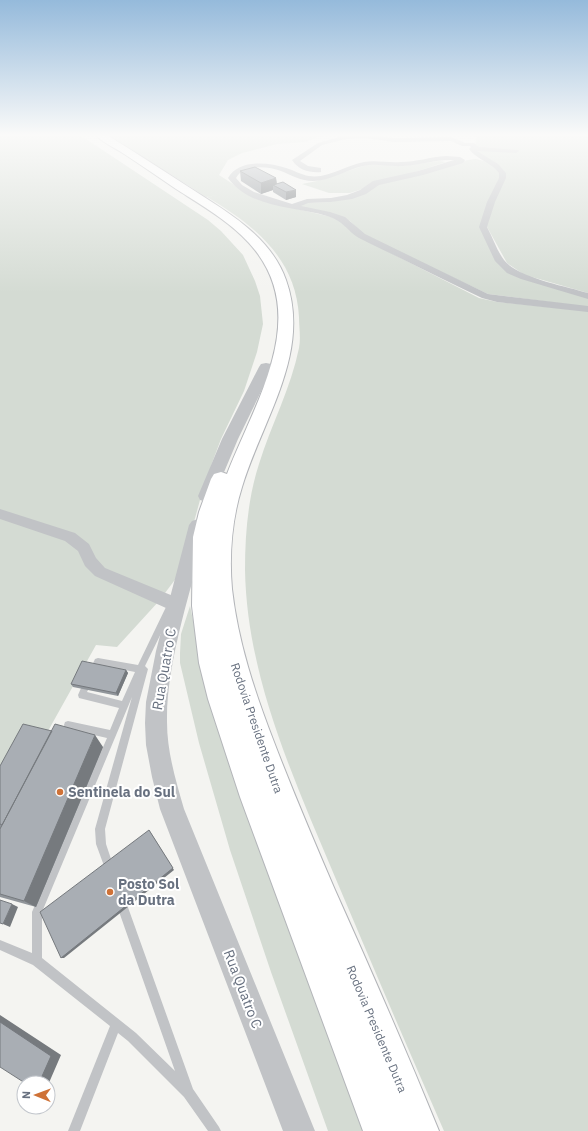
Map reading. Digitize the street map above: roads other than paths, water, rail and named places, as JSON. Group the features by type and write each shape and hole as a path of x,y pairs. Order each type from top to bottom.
{"highway":[{"name":"Rodovia Presidente Dutra","path":"170,188 214,217 238,238 256,258 274,298 273,331 266,367 257,394 227,462 209,512 204,538 203,569 207,638 211,663 221,699 254,798 382,1131"},
{"name":"Rodovia Presidente Dutra","path":"182,188 219,212 260,247 273,265 283,290 287,314 285,349 273,384 232,487 221,536 221,589 226,627 235,668 264,754 298,840 420,1131"}],"street":[{"path":"242,188 251,194 290,206 343,219 362,236 485,296 497,299 588,309"},
{"path":"290,206 307,201 331,200 348,197 363,192 369,188"},
{"path":"498,188 483,227 503,265 510,271 524,277 588,296"},
{"name":"Rua Quatro C","path":"266,367 230,439 212,480 202,512 186,577 172,622 157,696 156,723 158,750 163,778 175,816 299,1131"},
{"path":"0,514 70,537 84,548 90,562 100,572 172,603"}],"lane":[{"path":"37,961 37,912 151,644 186,577"},
{"path":"114,882 101,844 100,829 151,644"},
{"path":"124,705 82,695 98,661 140,669"},
{"path":"68,725 112,735"},
{"path":"119,897 188,1093"},
{"path":"0,945 37,961 132,1037 188,1093 215,1131"},
{"path":"74,1131 116,1025"}],"place":[{"name":"Sentinela do Sul","path":"60,792"},
{"name":"Posto Sol da Dutra","path":"110,892"}]}
